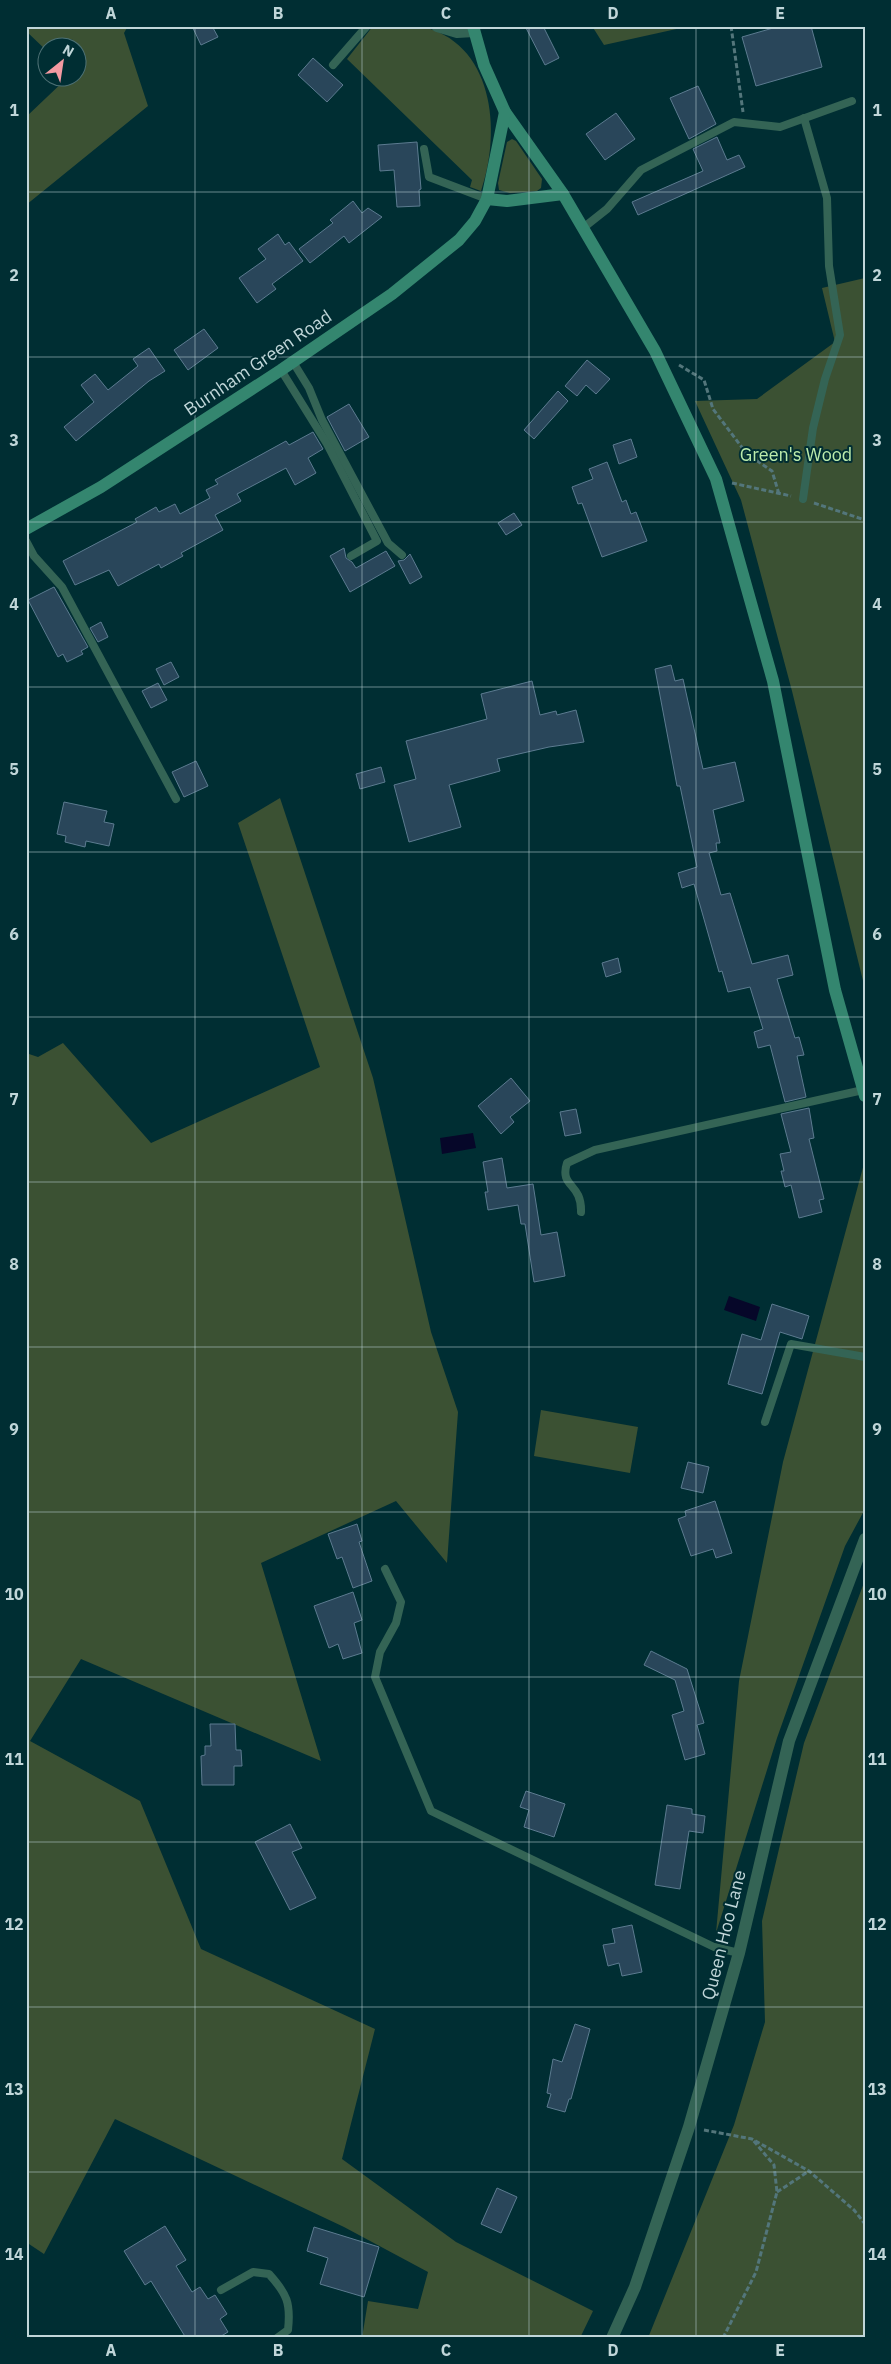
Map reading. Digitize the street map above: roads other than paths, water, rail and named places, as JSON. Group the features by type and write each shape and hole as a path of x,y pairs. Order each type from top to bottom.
{"street":[{"path":"437,26 457,32 474,29 484,65 505,112 563,194 655,351 716,479 773,681 835,990 864,1093"},
{"name":"Burnham Green Road","path":"26,529 101,487 281,370 392,294 460,240 476,221 487,199 505,112"},
{"path":"487,199 507,201 563,194"},
{"name":"Queen Hoo Lane","path":"612,2338 635,2287 690,2127 739,1953 789,1741 865,1540"}],"lane":[{"path":"333,65 367,26"},
{"path":"583,228 607,209 641,170 734,122 780,127 852,101"},
{"path":"804,118 827,198 829,266 840,335 825,379 813,428 804,499"},
{"path":"424,149 429,177 487,199"},
{"path":"293,362 309,388 322,420 388,543 402,555"},
{"path":"281,370 327,444 377,541 351,556"},
{"path":"26,541 34,556 62,587 176,799"},
{"path":"581,1212 581,1201 578,1191 565,1179 564,1172 567,1163 595,1150 864,1093"},
{"path":"765,1422 791,1344 865,1357"},
{"path":"385,1569 401,1602 396,1623 380,1652 375,1677 431,1812 714,1947 739,1953"},
{"path":"221,2290 254,2272 269,2274 282,2288 290,2308 288,2330 277,2338"}],"water":[{"path":"473,1133 476,1148 442,1154 440,1138"},
{"path":"729,1296 760,1307 756,1321 724,1310"}],"park label":[{"name":"Green's Wood","path":"796,455"}]}
